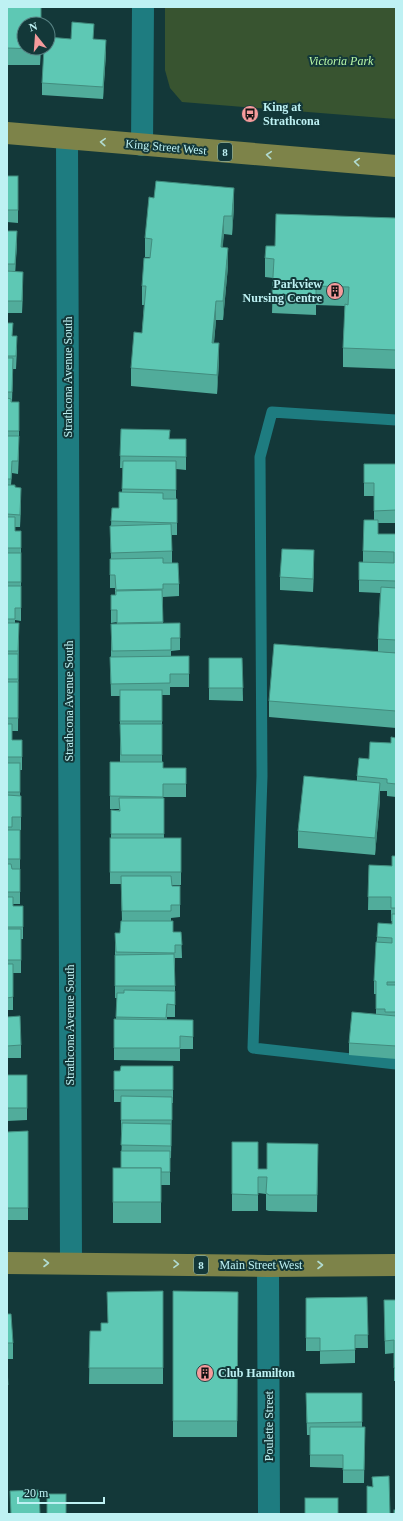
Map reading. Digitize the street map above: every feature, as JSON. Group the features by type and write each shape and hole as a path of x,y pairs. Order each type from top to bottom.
{"main road":[{"name":"King Street West","path":"7,134 396,166"},
{"name":"Main Street West","path":"7,1263 268,1266 396,1265"}],"street":[{"path":"142,145 143,7"},
{"name":"Strathcona Avenue South","path":"67,139 71,1263"},
{"name":"Poulette Street","path":"268,1266 269,1514"}],"lane":[{"path":"396,420 272,412 260,457 262,776 253,1048 396,1064"}],"green space":[{"name":"Victoria Park","path":"165,7 396,7 396,119 182,102 170,88 165,70"}],"building":[{"path":"7,7 41,7 41,16 16,16 16,48 7,48"},
{"path":"72,22 94,24 93,39 106,40 103,87 42,83 44,56 56,56 56,38 71,39"},
{"path":"7,176 18,176 18,210 7,210"},
{"path":"156,181 234,188 232,216 224,216 221,247 228,248 223,301 216,301 212,343 219,343 217,375 131,368 134,332 142,333 146,286 142,286 144,258 150,258 152,239 145,238 149,197 154,198"},
{"name":"Parkview Nursing Centre","path":"276,214 396,218 396,350 343,348 345,304 348,305 349,287 316,286 316,296 272,294 274,259 265,258 266,246 275,246"},
{"path":"7,231 17,231 15,264 7,264"},
{"path":"7,271 23,272 22,301 7,301"},
{"path":"7,323 13,323 12,336 17,336 16,356 7,356"},
{"path":"7,358 13,358 12,392 7,392"},
{"path":"7,398 11,399 11,402 19,402 19,431 7,431"},
{"path":"121,429 170,430 169,439 186,439 186,457 120,456"},
{"path":"7,436 19,436 18,461 12,461 11,479 7,479"},
{"path":"123,461 176,461 176,490 122,489"},
{"path":"364,464 396,464 396,510 374,511 374,483 364,483"},
{"path":"7,485 15,485 15,487 21,488 20,515 7,514"},
{"path":"119,492 163,493 163,499 177,499 177,523 111,521 112,508 119,508"},
{"path":"7,517 15,517 15,531 21,531 21,548 7,548"},
{"path":"364,520 378,520 378,534 396,534 396,581 359,580 359,562 394,563 394,552 363,551"},
{"path":"171,524 172,551 111,553 110,526"},
{"path":"282,549 314,550 313,579 280,577"},
{"path":"7,553 21,553 21,582 7,582"},
{"path":"163,558 163,563 178,563 179,584 163,584 163,589 116,590 115,575 110,575 110,559"},
{"path":"7,586 21,586 21,608 15,608 15,619 7,619"},
{"path":"381,587 396,588 396,640 378,639"},
{"path":"162,590 163,622 117,623 117,610 111,610 111,595 116,595 116,591"},
{"path":"7,623 19,623 18,651 7,651"},
{"path":"180,623 180,638 171,638 171,650 112,651 111,624"},
{"path":"274,644 396,653 396,711 269,701"},
{"path":"7,654 18,654 18,679 7,679"},
{"path":"189,656 189,674 170,674 170,683 111,684 110,657"},
{"path":"209,658 242,658 243,688 209,688"},
{"path":"7,682 18,682 18,718 7,718"},
{"path":"120,690 162,690 162,721 120,721"},
{"path":"7,724 12,724 12,740 22,740 22,757 7,757"},
{"path":"120,724 162,724 162,755 121,755"},
{"path":"391,737 396,738 396,784 387,783 387,779 357,776 359,758 369,759 370,742 391,743"},
{"path":"110,762 163,762 163,768 186,768 186,784 163,784 163,797 110,796"},
{"path":"7,763 20,763 20,792 7,792"},
{"path":"304,776 380,783 375,838 298,831"},
{"path":"7,795 21,796 21,817 12,817 12,827 7,827"},
{"path":"119,798 164,798 164,834 111,834 111,810 120,811"},
{"path":"7,830 20,830 20,859 7,859"},
{"path":"110,838 181,838 181,872 110,872"},
{"path":"392,856 396,856 396,908 391,908 391,897 368,897 369,865 392,866"},
{"path":"7,864 11,864 12,869 20,869 20,892 7,892"},
{"path":"121,876 171,876 172,886 180,886 180,905 171,905 171,911 122,911"},
{"path":"7,897 13,897 13,906 23,906 23,927 7,927"},
{"path":"392,914 396,914 396,982 387,982 387,985 396,985 396,1012 385,1012 385,1009 376,1009 376,981 374,981 376,942 392,943 392,938 377,937 378,923 392,924"},
{"path":"121,921 173,921 173,932 181,932 182,945 175,945 175,953 116,952 115,933 120,933"},
{"path":"7,929 21,929 21,960 7,960"},
{"path":"174,954 175,986 115,986 115,955"},
{"path":"7,964 13,964 13,997 7,998"},
{"path":"124,990 175,991 175,1005 167,1004 166,1018 116,1017 117,993 124,993"},
{"path":"352,1012 396,1016 396,1046 349,1043"},
{"path":"20,1016 21,1045 7,1046 7,1017"},
{"path":"114,1019 193,1020 193,1037 180,1036 180,1048 114,1048"},
{"path":"121,1066 173,1066 173,1090 114,1090 114,1071 120,1071"},
{"path":"7,1075 27,1075 27,1108 7,1108"},
{"path":"121,1096 172,1097 172,1120 121,1120"},
{"path":"122,1123 171,1124 171,1146 121,1145"},
{"path":"28,1131 28,1208 7,1208 7,1132"},
{"path":"232,1142 258,1142 258,1169 267,1169 267,1143 318,1144 317,1195 269,1195 266,1193 267,1177 258,1177 258,1195 232,1194"},
{"path":"121,1151 170,1151 170,1172 161,1172 161,1168 121,1168"},
{"path":"113,1168 161,1168 161,1202 113,1202"},
{"path":"163,1291 163,1368 89,1368 90,1331 101,1331 101,1323 108,1323 107,1292"},
{"name":"Club Hamilton","path":"173,1291 238,1292 237,1421 173,1421"},
{"path":"367,1297 368,1335 355,1335 355,1350 320,1351 320,1338 306,1338 306,1298"},
{"path":"384,1300 396,1300 396,1368 394,1368 394,1340 385,1341"},
{"path":"7,1314 11,1314 13,1343 7,1343"},
{"path":"306,1393 362,1393 362,1422 307,1423"},
{"path":"310,1427 365,1427 364,1470 343,1470 343,1455 310,1455"},
{"path":"389,1476 390,1514 367,1514 367,1486 373,1487 372,1477"},
{"path":"39,1490 40,1514 11,1514 10,1491"},
{"path":"47,1494 66,1494 66,1514 47,1514"},
{"path":"305,1498 338,1498 338,1514 305,1514"}],"place":[{"name":"King at Strathcona","path":"250,114"},
{"name":"Parkview Nursing Centre","path":"335,291"},
{"name":"Club Hamilton","path":"205,1373"}]}
